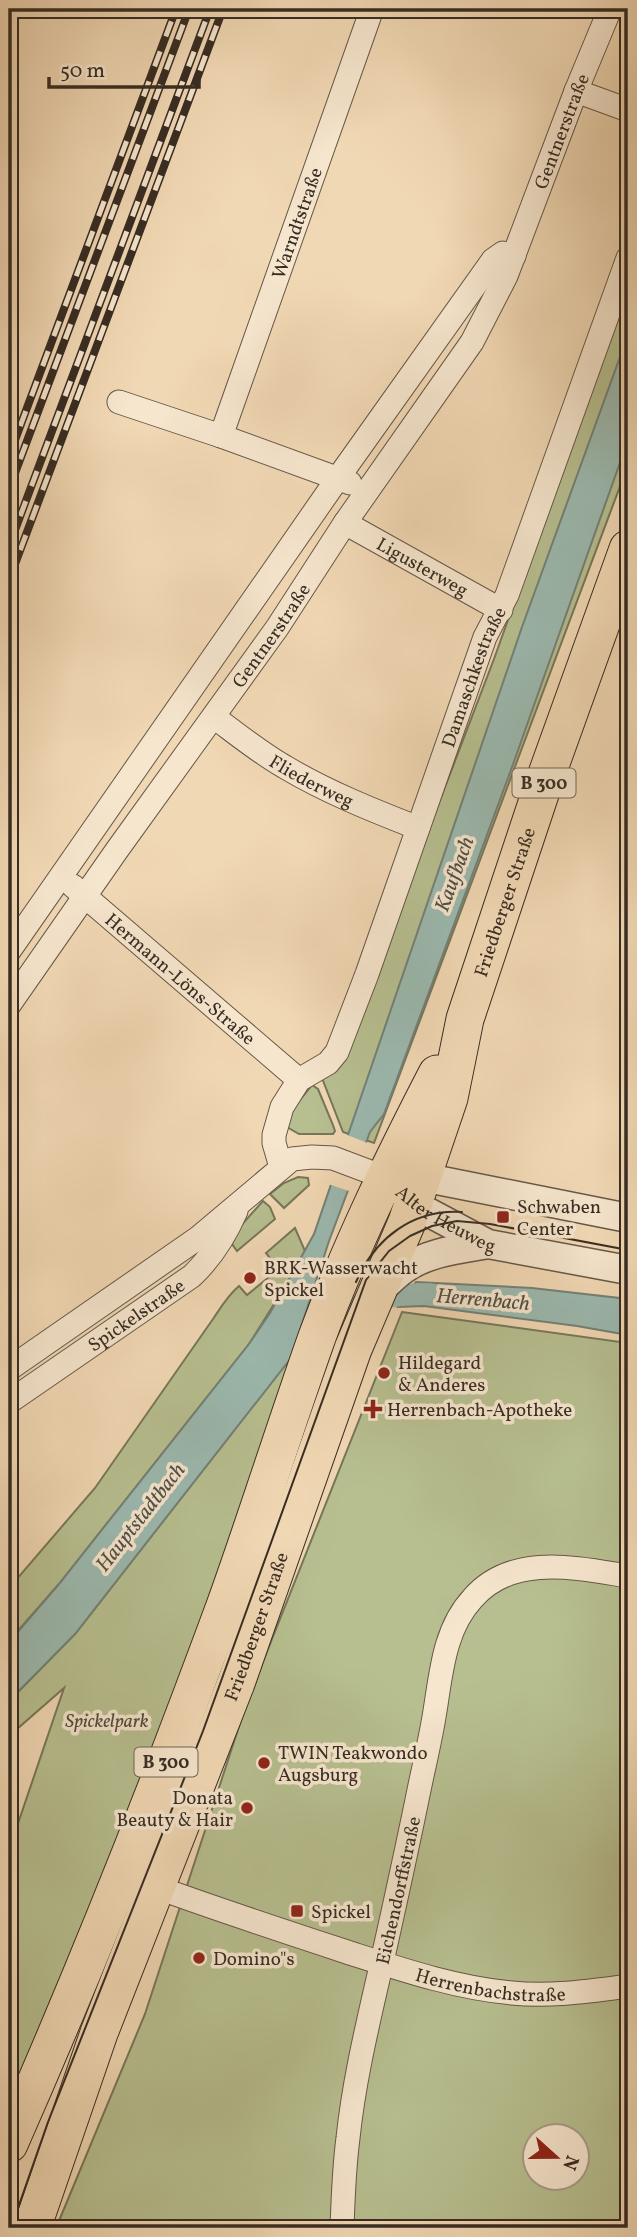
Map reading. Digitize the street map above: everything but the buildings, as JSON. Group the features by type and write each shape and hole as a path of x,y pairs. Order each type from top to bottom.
{"main road":[{"name":"Friedberger Straße","path":"9,2144 64,2018 181,1722 226,1604 305,1373 344,1269 397,1182 465,1018 543,785 628,549"},
{"name":"Friedberger Straße","path":"32,2228 99,2033 236,1683 358,1337 390,1275 397,1182"}],"street":[{"name":"Warndtstraße","path":"221,436 372,9"},
{"name":"Gentnerstraße","path":"9,1005 277,628 345,523 472,342 499,293 610,9"},
{"path":"576,91 628,110"},
{"name":"Gentnerstraße","path":"9,951 493,260 503,253 514,256"},
{"name":"Damaschkestraße","path":"299,1080 328,1063 337,1052 485,637 501,610 628,258"},
{"path":"119,402 368,490"},
{"name":"Ligusterweg","path":"345,523 501,610"},
{"name":"Fliederweg","path":"214,717 281,765 311,782 418,828"},
{"name":"Hermann-Löns-Straße","path":"62,876 299,1080"},
{"path":"281,1167 274,1143 277,1122 286,1100 299,1080"},
{"name":"Spickelstraße","path":"9,1369 198,1238 292,1159 333,1158 397,1182"},
{"name":"Alter Heuweg","path":"397,1182 450,1182 628,1218"},
{"name":"Alter Heuweg","path":"397,1182 426,1211 488,1244 628,1270"},
{"name":"Spickelstraße","path":"9,1402 192,1276 217,1248 239,1203"},
{"path":"390,1275 423,1259 451,1250 488,1244"},
{"name":"Eichendorffstraße","path":"342,2228 349,2126 362,2050 426,1757 446,1646 473,1597 492,1582 530,1568 545,1566 628,1576"},
{"name":"Herrenbachstraße","path":"156,1886 274,1928 454,1983 513,1993 567,1993 628,1986"}],"green space":[{"path":"628,285 628,465 374,1143 343,1132 322,1078 341,1059 494,659"},
{"path":"312,1085 318,1089 335,1131 333,1134 299,1134 287,1127 294,1107"},
{"path":"298,1177 308,1178 309,1185 284,1208 270,1194 284,1183"},
{"path":"263,1201 270,1207 275,1219 237,1251 232,1244 237,1230"},
{"path":"295,1228 305,1251 249,1344 59,1584 9,1641 9,1588 95,1488 228,1297 239,1286 247,1295 279,1269 266,1253"},
{"path":"402,1312 628,1343 628,2228 56,2228 145,2014 247,1702"},
{"name":"Spickelpark","path":"285,1365 298,1372 9,2120 9,1850 64,1688 9,1736 9,1701 75,1634"}],"water":[{"path":"628,335 628,440 511,770 384,1114 370,1132 329,1241 291,1358 75,1634 9,1701 9,1642 59,1584 249,1344 270,1313 314,1234 522,627"},
{"path":"416,1282 532,1288 628,1299 628,1335 424,1306 398,1307"}],"pier":[{"path":"345,1134 370,1144 352,1192 328,1184"}],"waterway":[{"name":"Herrenbach","path":"321,1319 328,1314 379,1300 432,1294"}],"tram line":[{"path":"356,1282 374,1252 398,1229 427,1215 462,1212"},
{"path":"11,2228 48,2122 203,1731 366,1280 389,1251 410,1236 432,1226 457,1221 490,1224 628,1250"}],"railway":[{"path":"9,456 176,9"},
{"path":"9,489 189,9"},
{"path":"9,546 210,9"},
{"path":"9,580 223,9"}],"place":[{"name":"Schwaben Center","path":"503,1217"},
{"name":"BRK-Wasserwacht Spickel","path":"250,1278"},
{"name":"Hildegard & Anderes","path":"384,1373"},
{"name":"Herrenbach-Apotheke","path":"373,1409"},
{"name":"TWIN Teakwondo Augsburg","path":"264,1763"},
{"name":"Donata Beauty & Hair","path":"247,1808"},
{"name":"Spickel","path":"297,1911"},
{"name":"Domino\"s","path":"199,1958"}],"water label":[{"name":"Kaufbach","path":"454,874"},
{"name":"Hauptstadtbach","path":"140,1517"}]}
